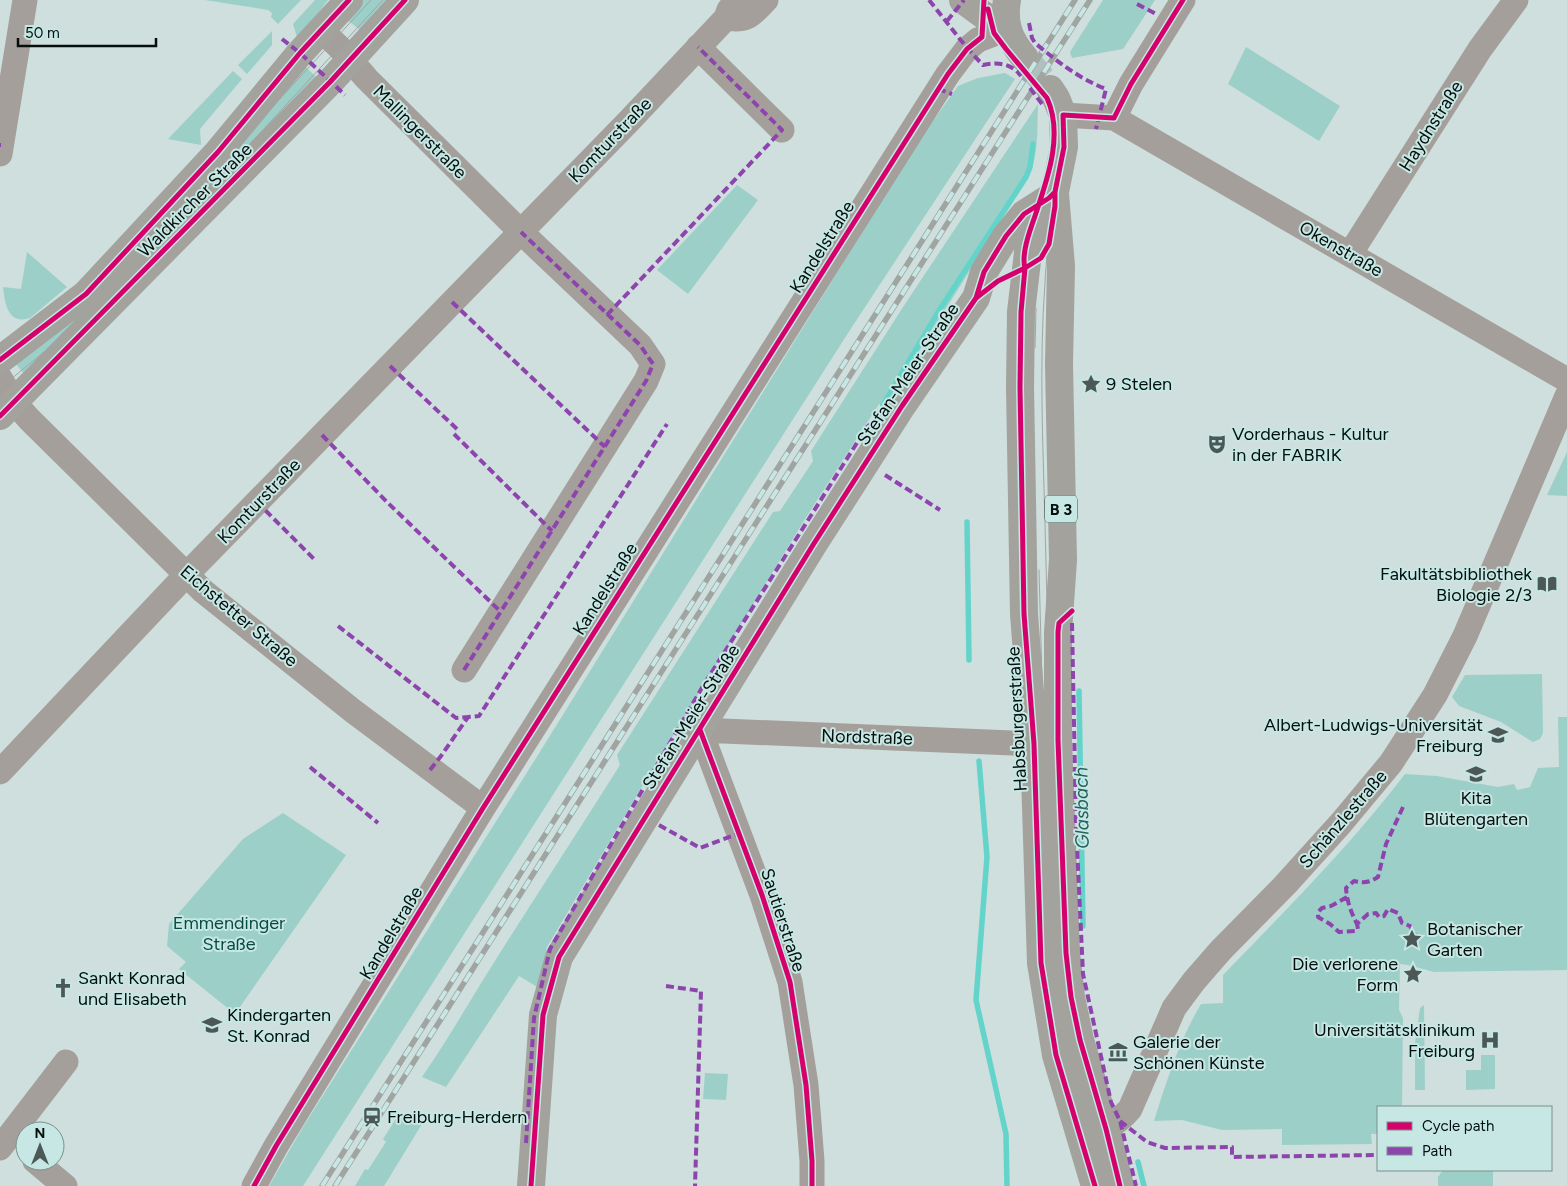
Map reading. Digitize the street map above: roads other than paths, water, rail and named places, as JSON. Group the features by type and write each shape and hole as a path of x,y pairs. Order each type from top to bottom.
{"main road":[{"name":"Waldkircher Straße","path":"0,360 86,294 218,152 348,0"},
{"name":"Waldkircher Straße","path":"7,409 351,60 405,0"},
{"path":"963,0 1005,30 1024,58"},
{"path":"1005,30 1007,0"},
{"name":"B 3","path":"1050,89 1063,115 1064,147 1055,199 1061,266 1059,336 1063,560 1058,632 1058,740 1066,953 1071,997 1080,1040 1106,1129 1120,1186"},
{"name":"Stefan-Meier-Straße","path":"531,1186 542,1015 559,957 813,546 912,391 976,298 984,272 1006,236 1024,214 1049,198 1055,199 1049,244 1040,258 1025,268 998,281 976,298"},
{"name":"Habsburgerstraße","path":"1025,268 1020,334 1024,627 1034,744 1041,963 1056,1055 1095,1186"},
{"path":"1020,334 1043,330 1059,336"},
{"path":"1024,627 1040,634 1058,632"}],"street":[{"path":"0,154 25,0"},
{"name":"Komturstraße","path":"0,772 186,575 628,122 731,9 742,20 748,17 766,0"},
{"path":"1064,147 1079,134 1096,129 1114,118 1131,84 1183,0"},
{"name":"Haydnstraße","path":"1350,254 1480,49 1516,0"},
{"name":"Mallingerstraße","path":"321,30 367,79 521,232"},
{"name":"Kandelstraße","path":"254,1186 276,1146 483,808 948,74 967,49 978,40 1005,30"},
{"path":"698,47 782,130"},
{"name":"Okenstraße","path":"1063,115 1114,118 1567,380"},
{"path":"464,670 646,381 653,364 640,346 521,232"},
{"name":"Eichstetter Straße","path":"0,378 7,409 203,591 353,711 483,808"},
{"name":"Schänzlestraße","path":"1081,1139 1120,1121 1130,1109 1174,1008 1221,950 1286,885 1341,823 1391,763 1436,695 1465,636 1567,396"},
{"name":"Nordstraße","path":"700,730 1034,744"},
{"name":"Sautierstraße","path":"700,730 762,895 790,982 806,1085 812,1186"},
{"path":"8,1143 66,1062"},
{"path":"47,1171 65,1186"}],"waterway":[{"path":"883,405 940,309 1026,177 1030,167 1033,144"},
{"path":"967,522 969,660"},
{"name":"Glasbach","path":"1079,691 1083,926"},
{"path":"979,761 987,857 976,1000 1006,1134 1007,1186"},
{"name":"Glasbach","path":"1138,1162 1144,1186"}],"tunnel":[{"path":"1024,57 1050,89"}],"tram line":[{"path":"0,376 59,329 120,272 371,0"},
{"path":"0,388 66,334 126,278 383,0"},
{"path":"1002,0 1002,18 1008,40 1022,62"},
{"path":"1012,0 1012,15 1015,29 1028,54"},
{"path":"1053,86 1061,101 1068,131 1068,146 1047,255 1042,343 1056,948 1063,1001 1076,1055 1118,1186"},
{"path":"1043,241 1060,134 1056,107 1048,92"},
{"path":"1035,348 1036,308"},
{"path":"1039,570 1042,680"},
{"path":"1047,913 1051,978 1060,1030 1085,1120 1098,1186"}],"railway":[{"path":"322,1186 1075,0"},
{"path":"335,1186 1090,0"}],"place":[{"name":"9 Stelen","path":"1091,384"},
{"name":"Vorderhaus - Kultur in der FABRIK","path":"1217,444"},
{"name":"Fakultätsbibliothek Biologie 2/3","path":"1547,584"},
{"name":"Albert-Ludwigs-Universität Freiburg","path":"1498,735"},
{"name":"Kita Blütengarten","path":"1476,774"},
{"name":"Botanischer Garten","path":"1412,939"},
{"name":"Die verlorene Form","path":"1413,974"},
{"name":"Sankt Konrad und Elisabeth","path":"63,988"},
{"name":"Kindergarten St. Konrad","path":"212,1025"},
{"name":"Universitätsklinikum Freiburg","path":"1490,1040"},
{"name":"Galerie der Schönen Künste","path":"1118,1052"},
{"name":"Freiburg-Herdern","path":"372,1117"}],"park label":[{"name":"Emmendinger Straße","path":"229,933"}]}
